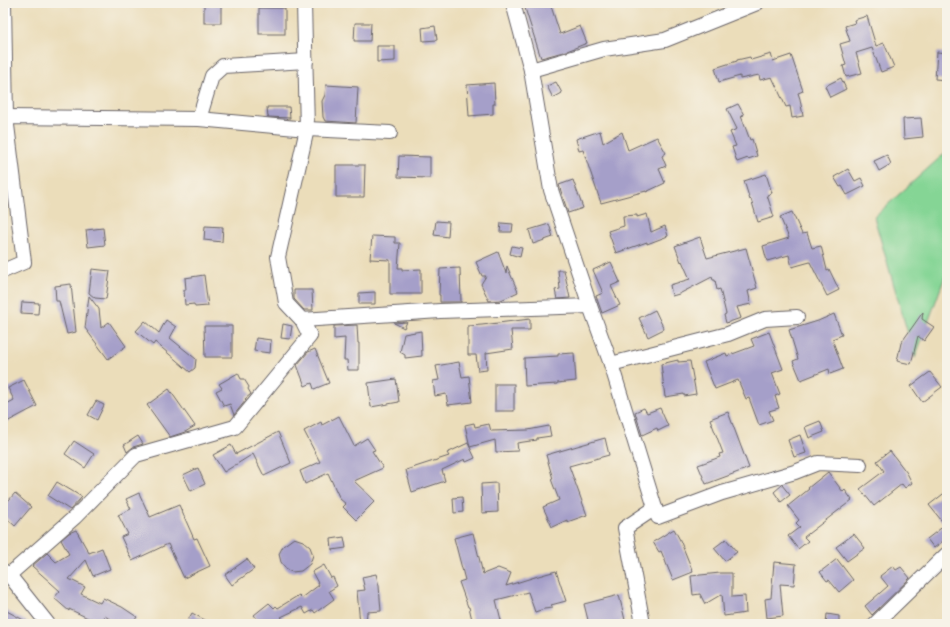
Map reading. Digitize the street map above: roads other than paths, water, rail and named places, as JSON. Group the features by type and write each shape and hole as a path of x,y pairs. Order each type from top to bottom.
{"street":[{"path":"3,272 24,262 6,117 4,3"},
{"path":"48,624 6,573 74,517 136,455 235,427 310,336 302,320 286,303 278,257 307,129 304,3"},
{"path":"513,3 531,70 551,190 611,364 658,517 722,493 795,472 818,463 860,464"},
{"path":"531,70 604,49 665,40 757,3"},
{"path":"199,119 212,76 223,66 306,61"},
{"path":"6,117 199,119 307,129 390,133"},
{"path":"302,320 440,311 590,306"},
{"path":"611,364 728,334 765,319 797,316"},
{"path":"644,624 625,528 655,508"},
{"path":"875,624 947,554"}]}
